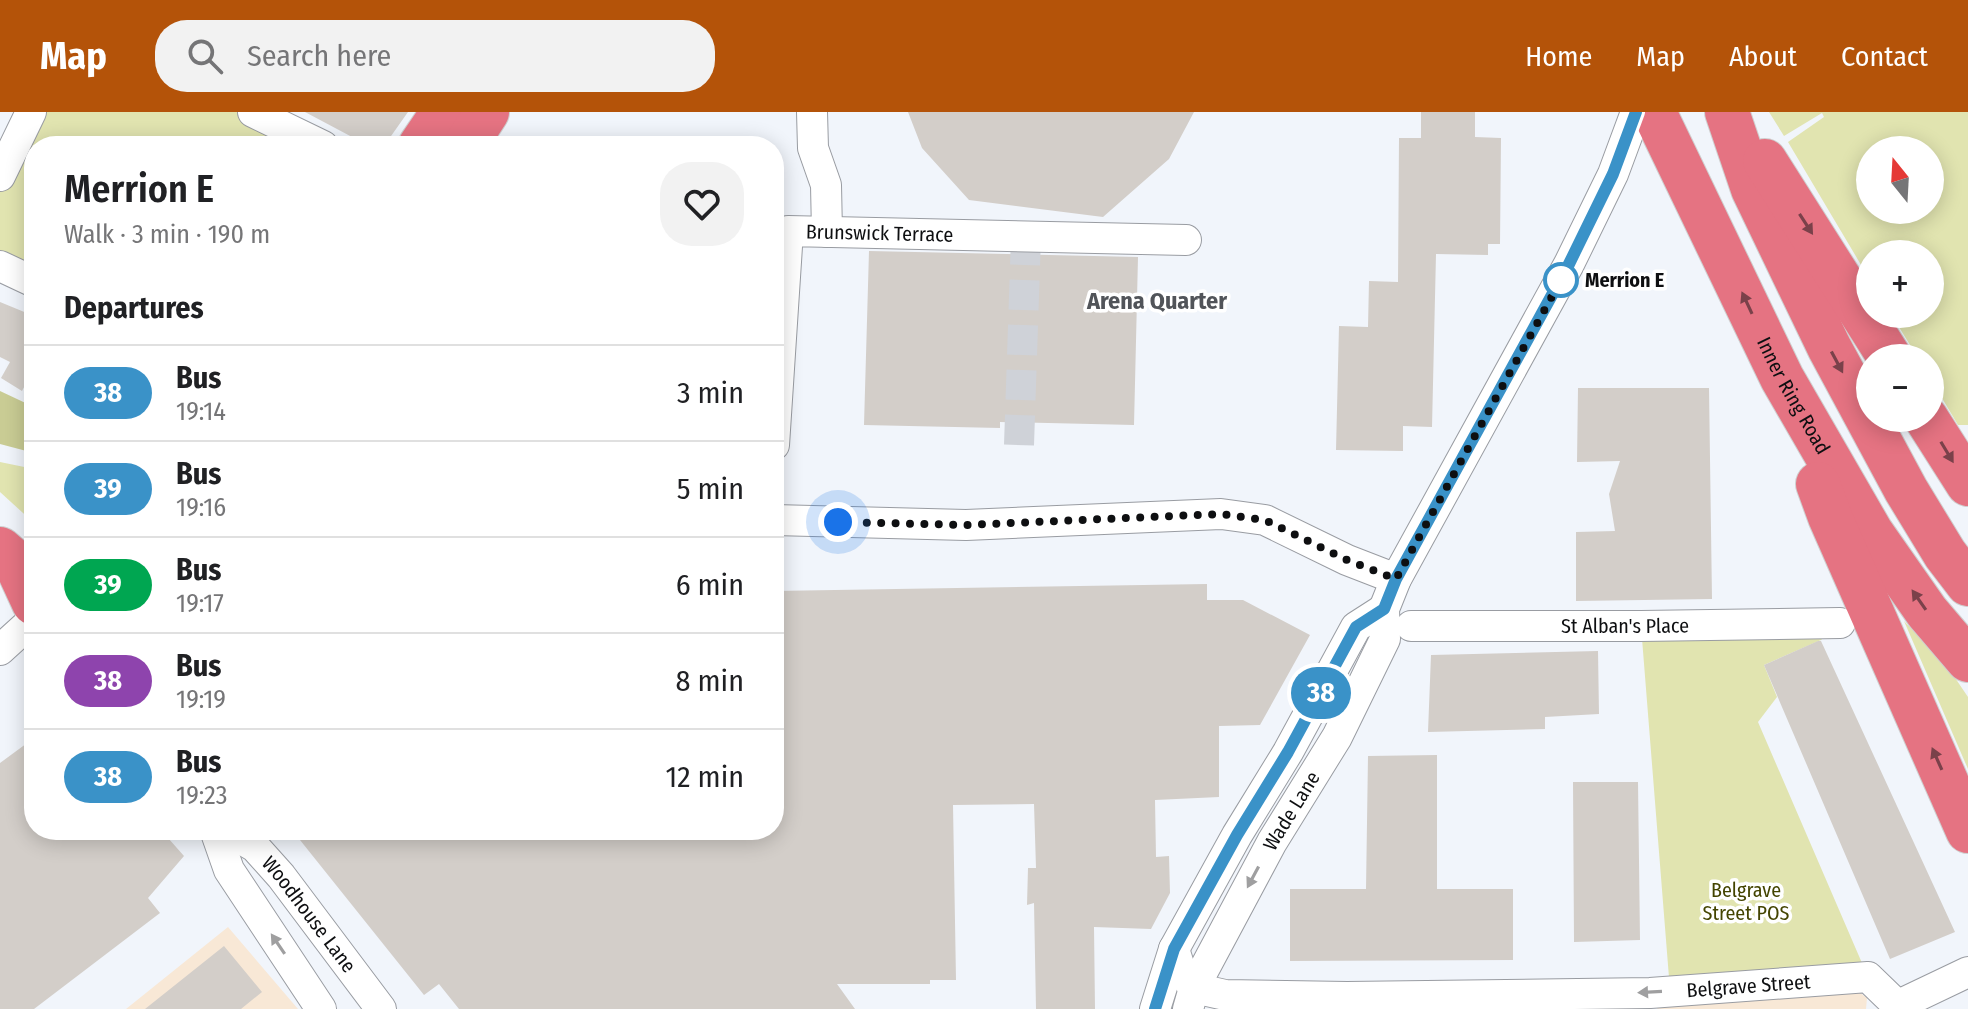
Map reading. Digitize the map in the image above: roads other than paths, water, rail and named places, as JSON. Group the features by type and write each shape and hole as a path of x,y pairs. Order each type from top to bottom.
{"highway":[{"path":"427,136 443,112"},
{"path":"471,136 487,112"},
{"name":"Inner Ring Road","path":"1654,112 1782,378 1871,532 1927,612 1968,660"},
{"path":"1727,112 1753,189 1829,347 1906,490 1945,554 1968,584"},
{"path":"1733,112 1882,344"},
{"path":"1782,378 1830,517 1968,831"},
{"path":"1935,432 1968,484"},
{"path":"0,549 15,562 24,581"},
{"path":"0,600 24,608"}],"street":[{"path":"0,176 31,112"},
{"path":"253,112 302,136"},
{"path":"812,112 813,148 826,185 827,232"},
{"name":"Wade Lane","path":"1191,999 1272,842 1337,737 1385,639 1384,609 1396,579 1569,264 1613,174 1636,112"},
{"name":"Brunswick Terrace","path":"784,292 788,231 1186,240"},
{"path":"0,266 24,277"},
{"path":"784,520 966,525 1221,514 1265,520 1347,560 1396,579"},
{"name":"Wade Lane","path":"1155,1009 1174,949 1356,627 1384,609"},
{"name":"St Alban's Place","path":"1411,626 1840,623"},
{"path":"0,650 24,628"},
{"name":"Woodhouse Lane","path":"218,840 229,870 321,1009"},
{"name":"Woodhouse Lane","path":"243,840 255,847 281,876 381,1009"},
{"path":"1174,949 1191,999"},
{"path":"1901,1006 1968,972"},
{"name":"Belgrave Street","path":"1191,999 1225,995 1347,997 1650,993 1868,977 1901,1006"}],"tunnel":[{"path":"1019,445 1026,237"}],"place":[{"name":"Merrion E","path":"1561,280"}],"district":[{"name":"Arena Quarter","path":"1157,301"}],"park label":[{"name":"Belgrave Street POS","path":"1746,902"}]}
